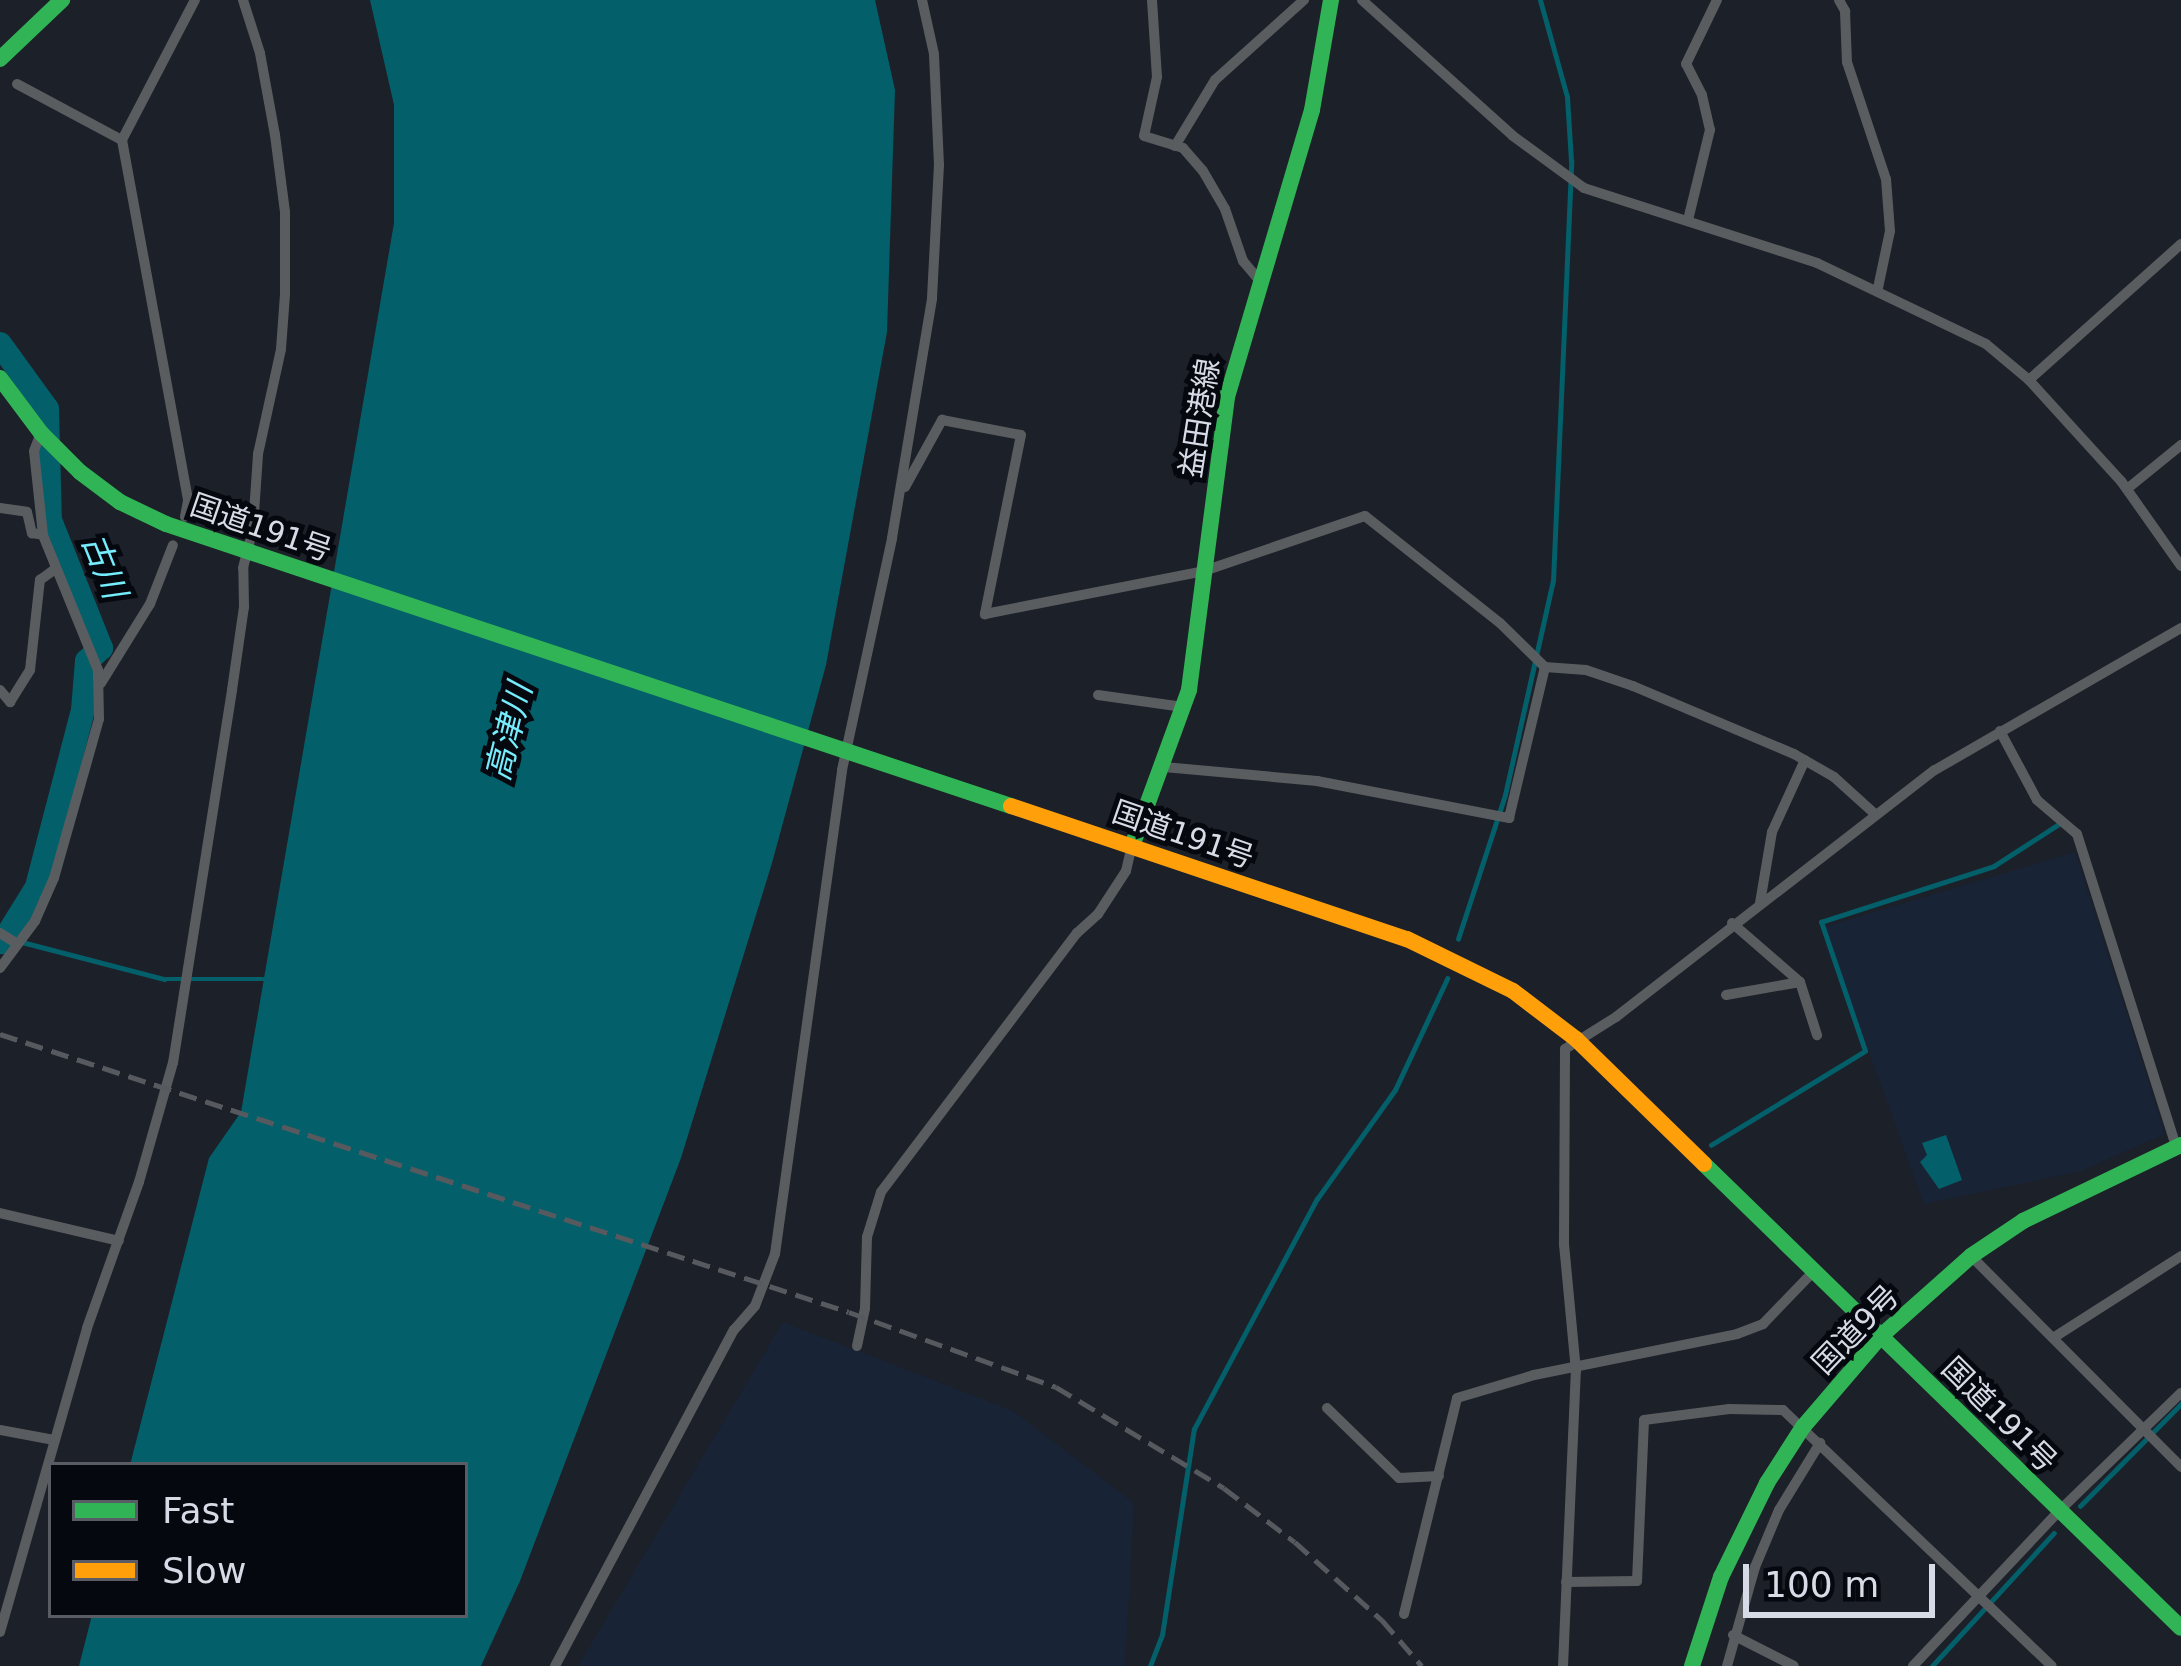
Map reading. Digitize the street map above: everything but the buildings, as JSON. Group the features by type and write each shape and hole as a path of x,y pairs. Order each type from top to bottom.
{"main road":[{"path":"0,59 62,0"},
{"name":"益田港線","path":"1132,846 1183,707 1227,397 1312,110 1331,0"},
{"name":"国道191号","path":"0,378 41,433 120,502 252,554 1407,938 1513,991 1576,1039 2181,1628"},
{"name":"国道9号","path":"1692,1666 1721,1577 1767,1484 1802,1427 1882,1336 1971,1256 2023,1221 2179,1149"}],"street":[{"path":"185,517 188,501 122,140 195,0"},
{"path":"0,1632 54,1439 173,1063 252,554 258,454 281,350 285,274 275,135 260,53 243,0"},
{"path":"555,1666 734,1330 755,1306 776,1255 802,1028 845,750 899,499 932,298 939,164 934,54 922,0"},
{"path":"1152,0 1156,77 1144,136 1175,146 1203,171 1225,208 1244,261 1259,280"},
{"path":"1175,146 1215,80 1304,0"},
{"path":"1362,0 1513,136 1584,188 1878,288 1976,338 2029,380 2128,489 2181,566"},
{"path":"1688,220 1710,130 1702,95 1685,64 1717,0"},
{"path":"1839,0 1845,11 1847,62 1864,128 1886,179 1890,231 1878,288"},
{"path":"17,83 122,140"},
{"path":"2029,380 2181,244"},
{"path":"899,499 942,420 1021,435 986,614 1204,571 1365,516 1500,623 1545,667 1586,670 1633,686 1804,760 1875,814"},
{"path":"0,968 35,921 54,878 99,719 101,683 43,536 34,451 41,433"},
{"path":"2128,489 2181,445"},
{"path":"0,508 27,512 32,533 43,536"},
{"path":"101,683 150,604 173,545"},
{"path":"0,690 10,702 30,670 40,580 55,569"},
{"path":"1563,1666 1576,1371 1564,1245 1564,1049 1616,1017 1875,814 2000,731 2181,628"},
{"path":"1164,766 1317,782 1509,818 1545,667"},
{"path":"1098,695 1183,707"},
{"path":"2000,731 2038,800 2078,834 2179,1149"},
{"path":"1760,903 1772,832 1804,760"},
{"path":"857,1346 865,1308 867,1237 881,1192 1076,933 1098,914 1126,871 1132,846"},
{"path":"1732,923 1800,982 1817,1035"},
{"path":"0,933 16,943"},
{"path":"1726,995 1800,982"},
{"path":"0,1214 118,1241"},
{"path":"1971,1256 2181,1467"},
{"path":"2053,1338 2181,1256"},
{"path":"1404,1614 1457,1398 1534,1375 1576,1371 1763,1324 1815,1270"},
{"path":"1913,1666 2058,1512 2181,1393"},
{"path":"1327,1408 1399,1478 1439,1476"},
{"path":"1566,1582 1637,1581 1644,1420 1729,1409 1783,1410 2052,1666"},
{"path":"0,1430 54,1439"},
{"path":"1726,1666 1779,1510 1820,1443"},
{"path":"1733,1635 1794,1666"}],"shaded area":[{"path":"2075,852 2165,1134 2081,1171 1924,1204 1824,927"},
{"path":"783,1322 1013,1411 1134,1503 1125,1666 578,1666"}],"water":[{"name":"高津川","path":"370,0 875,0 895,90 887,332 826,665 772,863 681,1158 520,1581 481,1666 79,1666 91,1618 468,1618 468,1462 131,1462 209,1158 241,1112 394,223 394,105"},
{"path":"1946,1135 1962,1180 1939,1189 1920,1162 1927,1155 1922,1143"}],"waterway":[{"path":"1458,939 1505,795 1553,581 1571,161 1567,97 1540,0"},
{"name":"古川","path":"0,344 47,409 50,520 101,648 87,661 83,710 37,887 3,942"},
{"path":"1711,1145 1865,1051 1821,922 1994,866 2059,824"},
{"path":"22,942 164,979 264,979"},
{"path":"1150,1666 1162,1635 1194,1429 1317,1199 1395,1090 1447,979"},
{"path":"2080,1506 2181,1404"},
{"path":"1932,1666 2054,1533"}],"railway":[{"path":"0,1034 849,1312 1056,1387 1224,1488 1295,1542 1382,1620 1422,1666"}],"traffic: fast":[{"path":"0,59 62,0"},
{"path":"1132,846 1189,690 1227,397 1312,110 1331,0"},
{"path":"0,378 41,433 80,472 120,502 166,524 1011,806"},
{"path":"1692,1666 1721,1577 1767,1483 1803,1427 1881,1336 1971,1256 2023,1221 2181,1145"},
{"path":"1704,1164 2181,1628"}],"traffic: slow":[{"path":"1011,806 1407,939 1513,991 1576,1039 1704,1164"}]}
